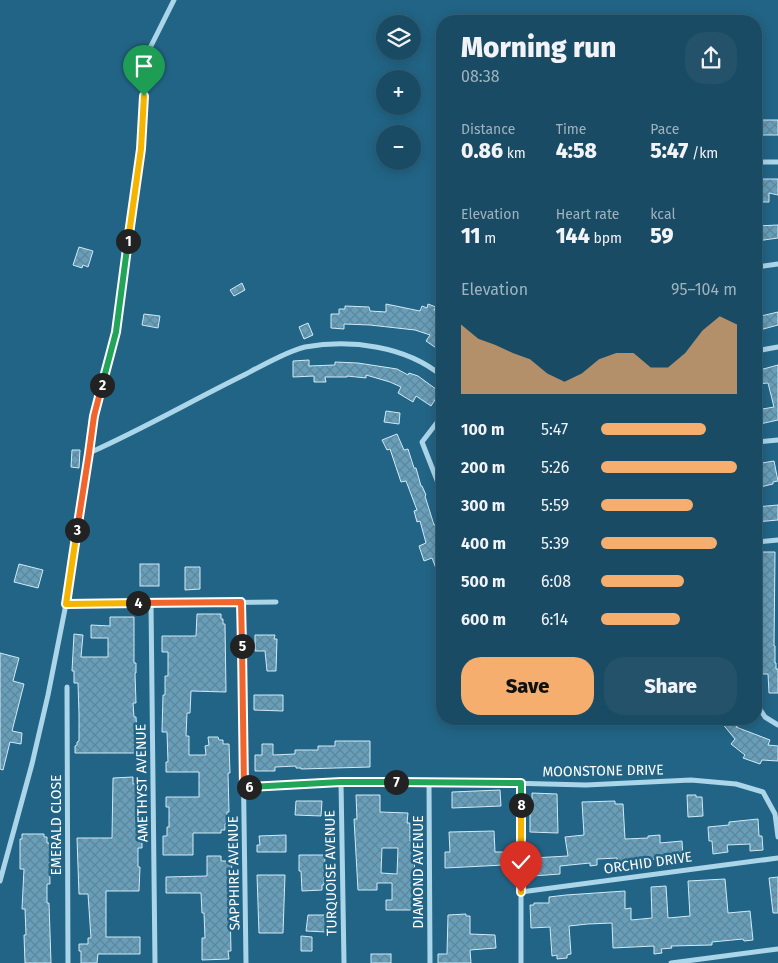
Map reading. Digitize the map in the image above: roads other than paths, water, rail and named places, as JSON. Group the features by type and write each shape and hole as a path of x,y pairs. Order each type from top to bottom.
{"street":[{"path":"0,880 32,764 48,695 66,604 94,416 116,332 141,149 149,50 174,0"},
{"path":"762,162 778,162"},
{"path":"762,266 778,264"},
{"path":"89,453 263,365 303,348 331,344 377,347 412,358 436,372"},
{"path":"762,351 778,347"},
{"path":"436,424 422,442 436,478"},
{"path":"762,441 778,440"},
{"path":"762,541 778,540"},
{"name":"SAPPHIRE AVENUE","path":"241,602 246,963"},
{"path":"66,604 276,602"},
{"name":"AMETHYST AVENUE","path":"151,603 155,963"},
{"name":"EMERALD CLOSE","path":"67,687 68,963"},
{"path":"762,712 765,717 778,725"},
{"name":"MOONSTONE DRIVE","path":"244,787 341,782 586,785 691,780 736,784 763,792 775,814 778,837"},
{"name":"TURQUOISE AVENUE","path":"341,782 344,963"},
{"name":"DIAMOND AVENUE","path":"429,782 430,963"},
{"path":"520,963 521,783"},
{"name":"ORCHID DRIVE","path":"521,892 778,858"},
{"path":"671,963 778,949"}]}
